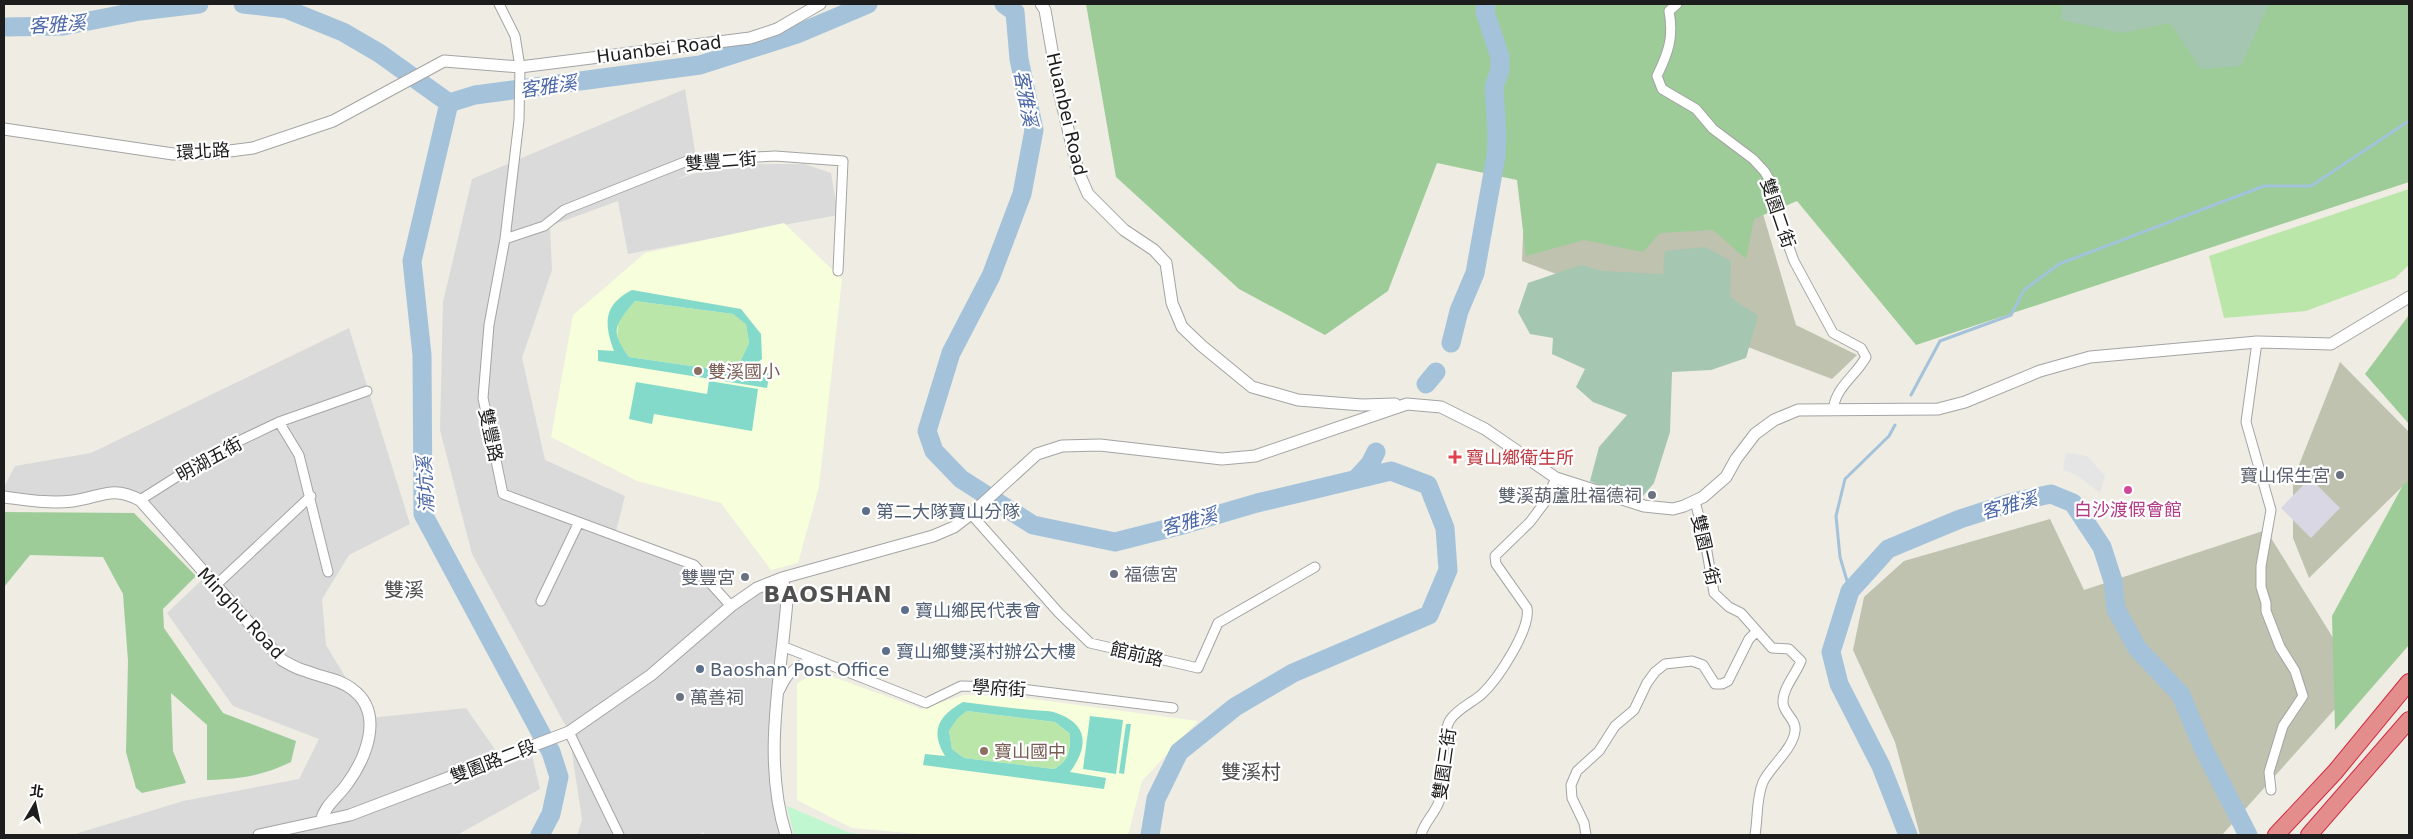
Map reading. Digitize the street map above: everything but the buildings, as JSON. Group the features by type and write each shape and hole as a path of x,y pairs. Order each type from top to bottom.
{"highway":[{"path":"2276,835 2335,772 2409,682"},
{"path":"2309,835 2409,720"}],"street":[{"path":"499,4 515,36 520,67"},
{"name":"Huanbei Road","path":"520,67 750,38 776,28 820,4"},
{"name":"Huanbei Road","path":"1041,4 1045,10 1059,91 1078,171 1088,194 1124,230 1154,250 1166,263 1172,303 1182,327 1252,387 1298,400 1354,405 1407,404 1440,407 1485,428 1556,478 1599,490 1644,506 1673,508 1695,502"},
{"name":"雙園二街","path":"1678,4 1669,11 1671,36 1668,55 1656,76 1662,89 1696,110 1713,129 1753,159 1765,172 1771,183 1781,225 1794,261 1833,333 1861,348 1866,357 1862,366 1839,389 1834,399 1833,410"},
{"name":"環北路","path":"4,130 143,151 173,154 214,153 253,148 333,121 444,61 520,67"},
{"name":"雙豐路","path":"520,67 519,120 505,239 488,325 483,398 503,494 694,565 731,606"},
{"name":"雙豐二街","path":"505,239 544,226 564,210 687,161 775,156 843,161 838,271"},
{"path":"1695,502 1726,477 1748,442 1764,426 1798,410 1938,409 1965,402 2040,371 2090,357 2257,342 2331,344 2409,297"},
{"path":"2257,342 2246,422 2271,510 2262,566 2261,587 2266,603 2266,611 2280,647 2295,671 2302,696 2282,726 2269,772 2271,790"},
{"name":"明湖五街","path":"140,500 216,452 279,422 367,391"},
{"name":"雙園路二段","path":"259,835 350,815 569,732 651,675 731,606 758,588 782,578 933,536 954,527 1037,454 1062,446 1100,445 1222,459 1255,456 1407,404"},
{"path":"279,422 299,455 311,496 328,572"},
{"name":"雙園三街","path":"1421,835 1436,811 1440,798 1445,735 1448,722 1455,713 1482,694 1498,674 1511,654 1529,616 1527,608 1502,573 1495,556 1530,522 1545,502 1556,478"},
{"path":"4,497 43,502 74,501 109,492 127,493 140,500"},
{"path":"215,586 311,496"},
{"name":"Minghu Road","path":"140,500 282,660 303,671 352,688 368,709 370,735 364,756 346,785 324,809 321,821"},
{"name":"雙園一街","path":"1695,502 1704,534 1714,592 1728,607 1741,613 1772,648 1789,649 1800,661 1785,692 1783,703 1786,713 1795,723 1795,732 1782,756 1764,780 1759,797 1755,835"},
{"name":"館前路","path":"971,514 1058,612 1090,643 1198,668 1218,623 1315,567"},
{"path":"541,601 579,522"},
{"path":"782,578 787,600 773,770 778,809 786,835"},
{"path":"1586,835 1584,823 1572,798 1571,785 1577,771 1599,751 1615,726 1634,710 1647,683 1655,672 1665,664 1692,661 1703,665 1715,684 1722,684 1728,681 1749,639 1756,632"},
{"name":"學府街","path":"782,646 926,703 961,686 1005,687 1174,708"},
{"name":"學府街","path":"778,692 785,678 797,666 812,662 834,666"},
{"path":"569,732 619,835"}],"shaded area":[{"path":"2062,4 2267,4 2268,6 2241,66 2201,69 2170,23 2122,33 2061,20"},
{"path":"1531,32 1752,177 1796,325 1857,355 1832,379 1522,261"},
{"path":"685,89 698,170 675,180 696,173 749,164 805,164 831,173 838,215 628,254 618,201 550,226 552,270 522,358 545,460 625,496 615,535 694,565 731,606 782,578 773,770 786,835 707,835 702,832 701,835 577,835 582,820 569,732 472,554 440,430 443,302 472,179"},
{"name":"雙溪國小","path":"784,223 842,279 819,487 798,563 771,570 721,503 637,481 551,437 573,315 645,253"},
{"path":"1705,247 1731,261 1730,297 1758,316 1746,358 1711,370 1672,372 1670,432 1654,483 1638,502 1590,481 1599,447 1627,415 1593,402 1576,387 1585,369 1552,354 1553,338 1530,334 1518,312 1528,283 1581,265 1602,271 1663,274 1665,251"},
{"path":"632,290 741,309 761,334 762,359 750,369 770,371 767,388 598,361 598,350 614,351 609,332 608,316 611,309 622,296","holes":["635,301 733,314 746,324 749,343 740,362 726,371 629,357 617,334 619,322"]},
{"path":"349,328 410,524 349,555 322,599 326,645 370,718 466,708 501,758 530,747 540,789 457,835 72,835 183,801 299,779 319,739 233,706 167,613 206,576 127,493 73,501 4,497 4,487 15,466 91,453"},
{"name":"寶山保生宮","path":"2340,362 2409,432 2409,480 2309,578 2293,538 2293,480"},
{"path":"709,381 758,389 752,431 654,414 652,424 629,419 636,382 707,394"},
{"path":"2066,453 2087,456 2105,476 2100,493 2081,478 2063,469"},
{"path":"2310,478 2340,508 2311,538 2281,508"},
{"path":"2050,519 2084,590 2266,530 2360,681 2222,835 1920,835 1895,742 1853,650 1864,597 1904,561"},
{"name":"寶山國中","path":"828,675 921,709 964,695 1010,696 1198,721 1142,781 1128,835 930,835 852,828 797,800 797,683 811,676"},
{"path":"963,702 1049,711 1069,719 1081,732 1082,739 1080,755 1070,772 1106,778 1104,789 923,765 925,754 945,756 938,739 939,725 942,719 954,707","holes":["967,711 1055,722 1070,734 1070,740 1066,759 1054,769 964,758 952,749 949,731 958,718"]},
{"path":"1090,716 1123,720 1116,774 1083,769"},
{"path":"1126,724 1131,724 1124,774 1119,773"},
{"path":"787,806 850,833 874,835 794,835"}],"green space":[{"path":"1086,4 2409,4 2409,182 1916,345 1797,201 1754,219 1746,259 1713,230 1660,233 1643,252 1584,240 1526,256 1517,180 1437,163 1388,291 1325,335 1239,289 1116,177"},
{"path":"2409,189 2409,265 2395,278 2306,311 2224,318 2209,256"},
{"path":"635,301 733,314 746,323 749,343 740,362 726,371 629,357 617,340 618,321"},
{"path":"2409,315 2409,424 2365,374"},
{"path":"2409,480 2409,645 2335,730 2332,616 2403,485"},
{"path":"4,512 134,513 196,576 163,609 164,628 223,713 296,741 291,762 270,771 250,776 207,780 207,725 171,693 173,751 186,783 142,793 136,788 126,752 128,661 123,594 103,557 30,555 4,587"},
{"path":"967,711 1055,722 1070,734 1068,754 1063,762 1054,769 964,758 952,749 949,731 958,718"}],"waterway":[{"name":"客雅溪","path":"4,27 63,26 140,11 199,4"},
{"name":"客雅溪","path":"243,4 286,9 343,32 379,53 449,103 475,95 700,65 797,34 868,4"},
{"name":"客雅溪","path":"1004,4 1015,12 1019,59 1034,130 1022,194 991,276 951,353 927,431 934,451 961,479 1033,525 1115,542 1257,503 1391,471 1428,485 1445,528 1448,570 1429,615 1293,673 1235,707 1179,752 1156,799 1150,835"},
{"path":"1451,343 1459,311 1475,273 1496,156 1497,135 1494,87 1500,70 1500,57 1485,12 1486,4"},
{"name":"湳坑溪","path":"449,103 412,261 422,355 423,514 551,752 559,777 551,814 540,835"},
{"path":"1911,395 1940,341 2011,315 2024,290 2059,264 2264,186 2311,186 2409,121"},
{"path":"1426,384 1436,372"},
{"path":"1850,591 1840,557 1836,516 1845,479 1889,436 1895,425"},
{"path":"1357,478 1370,464 1376,452"},
{"name":"客雅溪","path":"1908,835 1881,766 1839,684 1831,652 1850,591 1888,549 1960,519 2013,502 2051,494 2073,503 2102,547 2113,581 2116,609 2137,648 2181,695 2203,748 2248,835"}],"place":[{"name":"雙溪國小","path":"698,371"},
{"name":"寶山鄉衛生所","path":"1455,457"},
{"name":"寶山保生宮","path":"2340,475"},
{"name":"白沙渡假會館","path":"2128,490"},
{"name":"雙溪葫蘆肚福德祠","path":"1652,495"},
{"name":"第二大隊寶山分隊","path":"866,511"},
{"name":"福德宮","path":"1114,574"},
{"name":"雙豐宮","path":"745,577"},
{"name":"寶山鄉民代表會","path":"905,610"},
{"name":"寶山鄉雙溪村辦公大樓","path":"886,651"},
{"name":"Baoshan Post Office","path":"700,669"},
{"name":"萬善祠","path":"680,697"},
{"name":"寶山國中","path":"984,751"}],"district":[{"name":"雙溪","path":"404,590"},
{"name":"BAOSHAN","path":"828,594"},
{"name":"雙溪村","path":"1251,772"}]}
